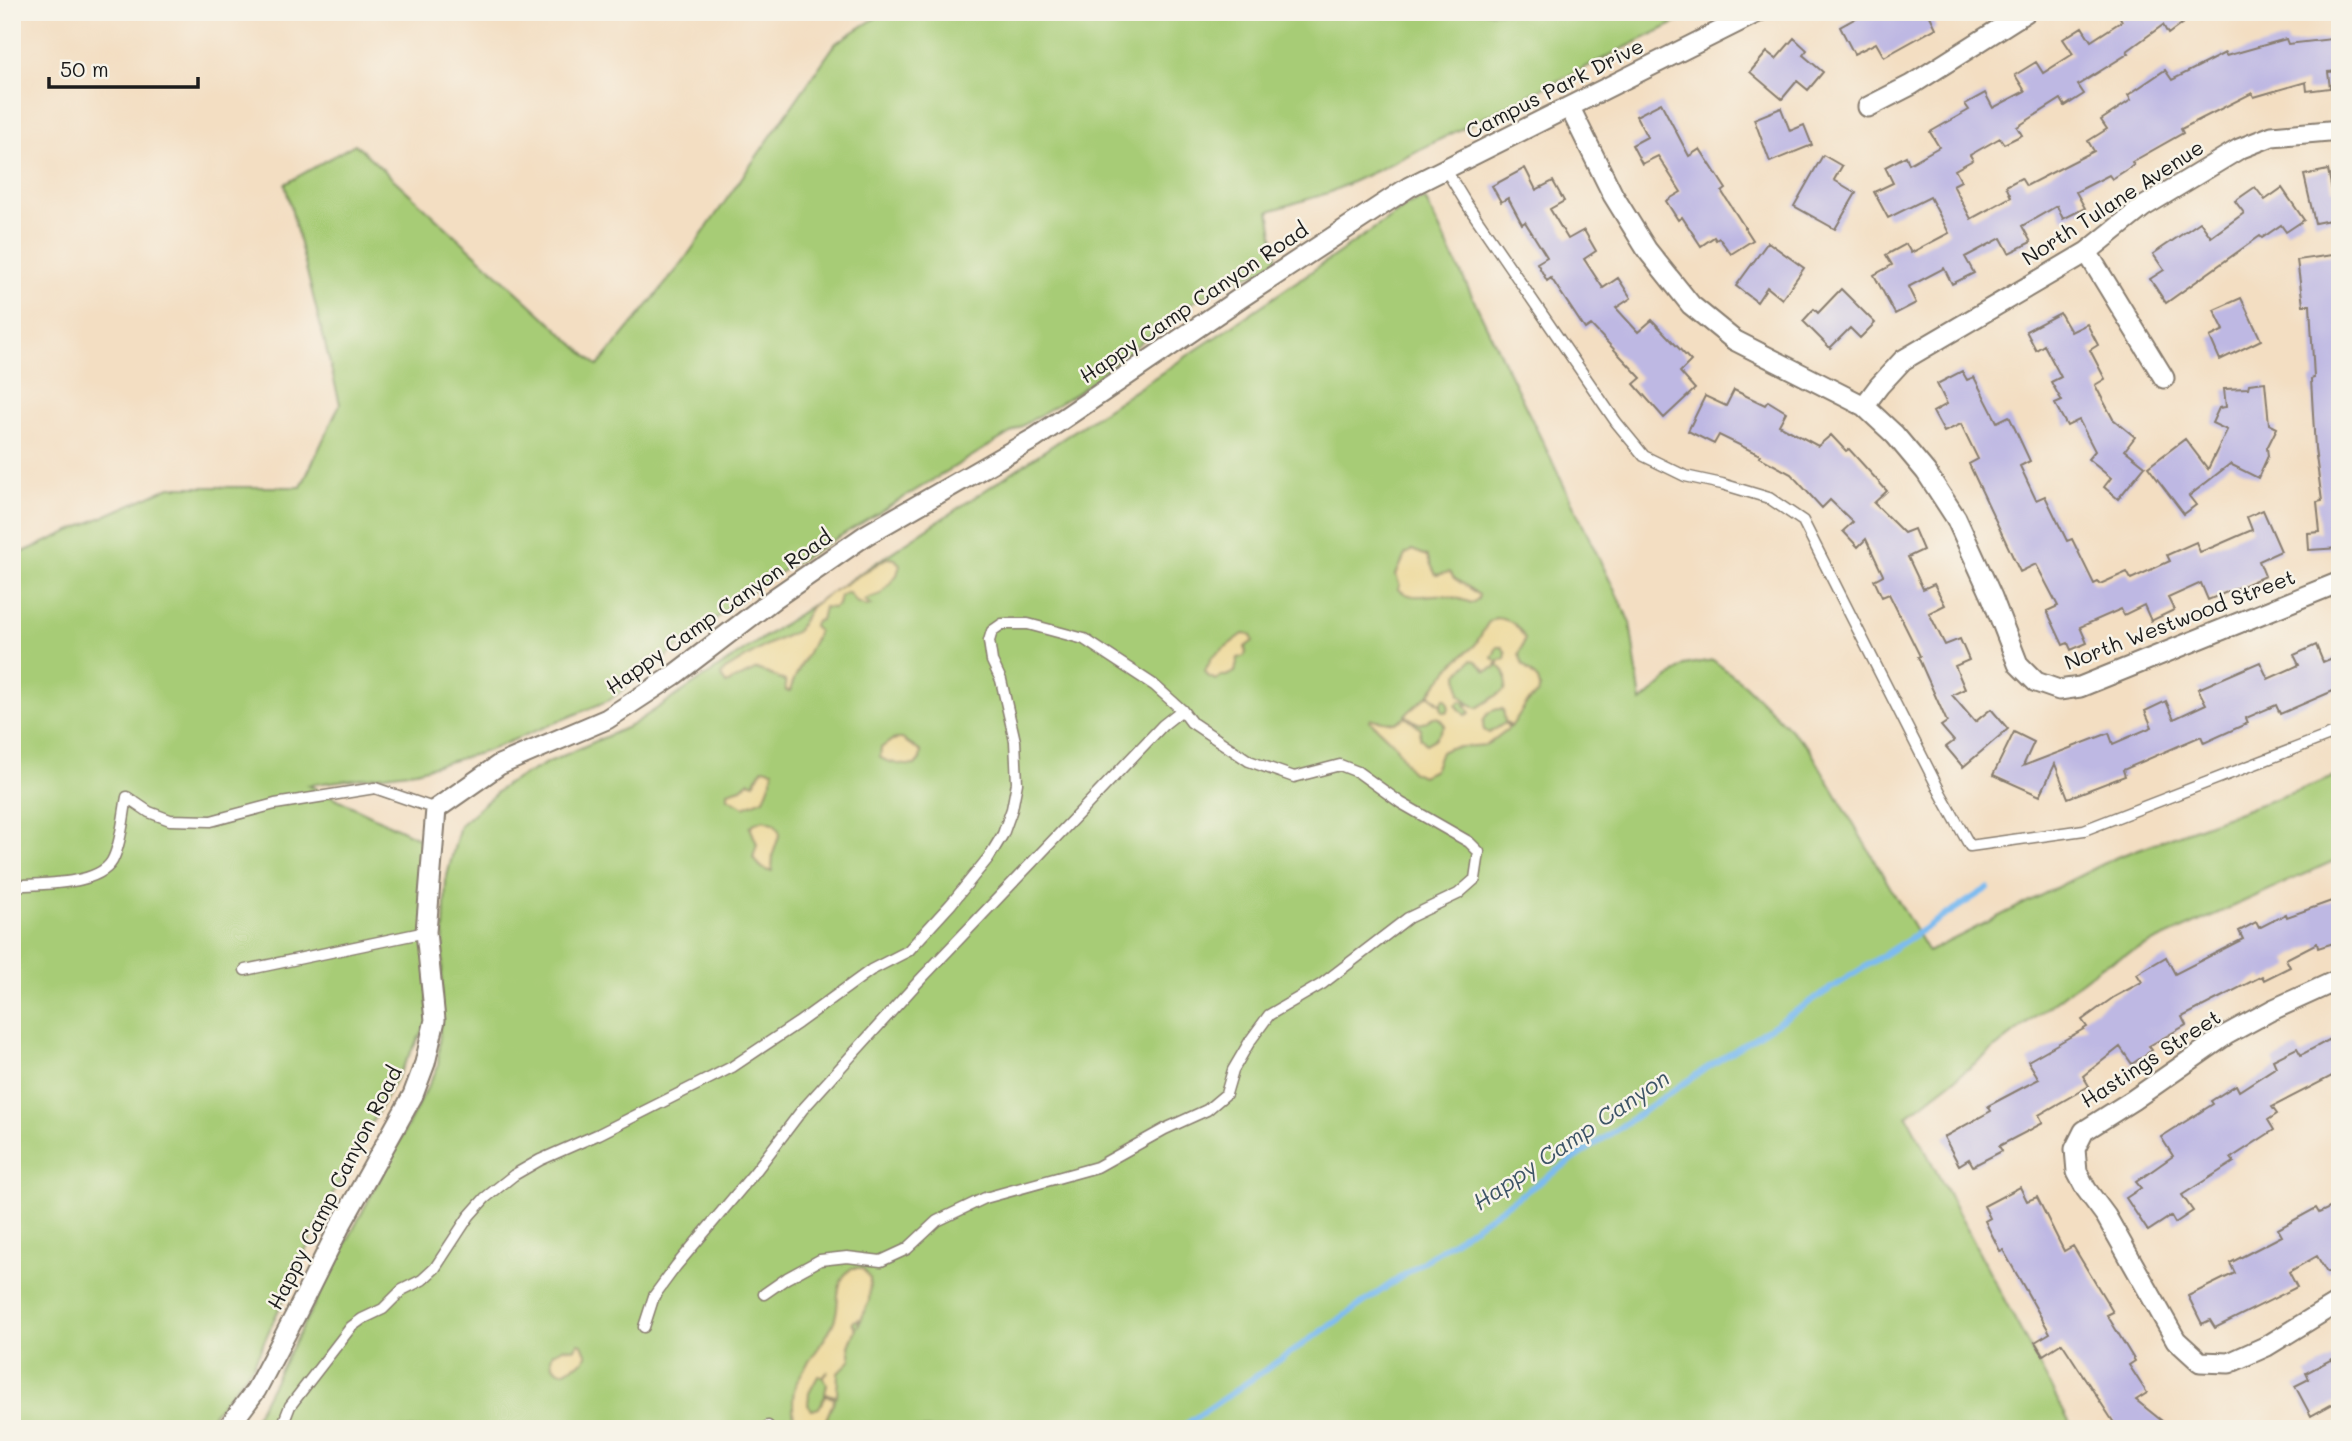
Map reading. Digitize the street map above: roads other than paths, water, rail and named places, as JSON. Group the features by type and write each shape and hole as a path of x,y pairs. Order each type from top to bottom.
{"street":[{"name":"Campus Park Drive","path":"1409,187 1758,12"},
{"path":"1868,107 1911,85 2026,12"},
{"path":"1570,108 1613,195 1647,250 1691,304 1734,340 1864,406"},
{"name":"North Tulane Avenue","path":"1864,406 1903,360 2087,252 2143,207 2239,149 2272,136 2340,131"},
{"name":"Happy Camp Canyon Road","path":"227,1429 256,1390 339,1228 413,1095 425,1063 435,1020 426,932 436,808 499,765 607,719 674,675 775,598 866,536 1035,438 1238,299 1409,187"},
{"path":"2087,252 2164,378"},
{"name":"North Westwood Street","path":"1864,406 1895,435 1926,472 1955,518 1992,597 2018,664 2036,682 2059,690 2080,687 2340,582"},
{"name":"Hastings Street","path":"2340,979 2282,1005 2226,1035 2084,1131 2075,1149 2077,1172 2132,1261 2176,1340 2200,1362 2229,1363 2267,1346 2340,1301"}],"lane":[{"path":"1446,170 1466,204 1616,422 1644,456 1685,476 1769,498 1803,521 1970,846 2084,830 2340,731"},
{"path":"281,1429 290,1406 351,1327 383,1310 394,1297 422,1280 435,1268 469,1216 485,1198 514,1175 705,1081 767,1044 872,970 908,951 951,904 989,857 1003,834 1017,783 1015,741 1001,680 992,661 989,641 992,631 1002,624 1012,622 1084,639 1154,685 1182,710 1191,722 1250,761 1294,777 1340,765 1358,772 1401,803 1469,842 1479,852 1475,879 1458,894 1408,918 1322,984 1269,1015 1233,1070 1226,1094 1207,1110 1165,1129 1097,1167 985,1198 937,1221 907,1249 881,1261 847,1257 820,1260 764,1294"},
{"path":"644,1327 654,1296 802,1110 928,970 1163,725 1182,710"},
{"path":"12,886 87,879 106,869 114,860 127,797 149,812 170,820 211,821 275,804 375,788 436,808"},
{"path":"245,970 426,932"}],"waterway":[{"name":"Happy Camp Canyon","path":"1179,1429 1699,1073 1988,888"}]}
